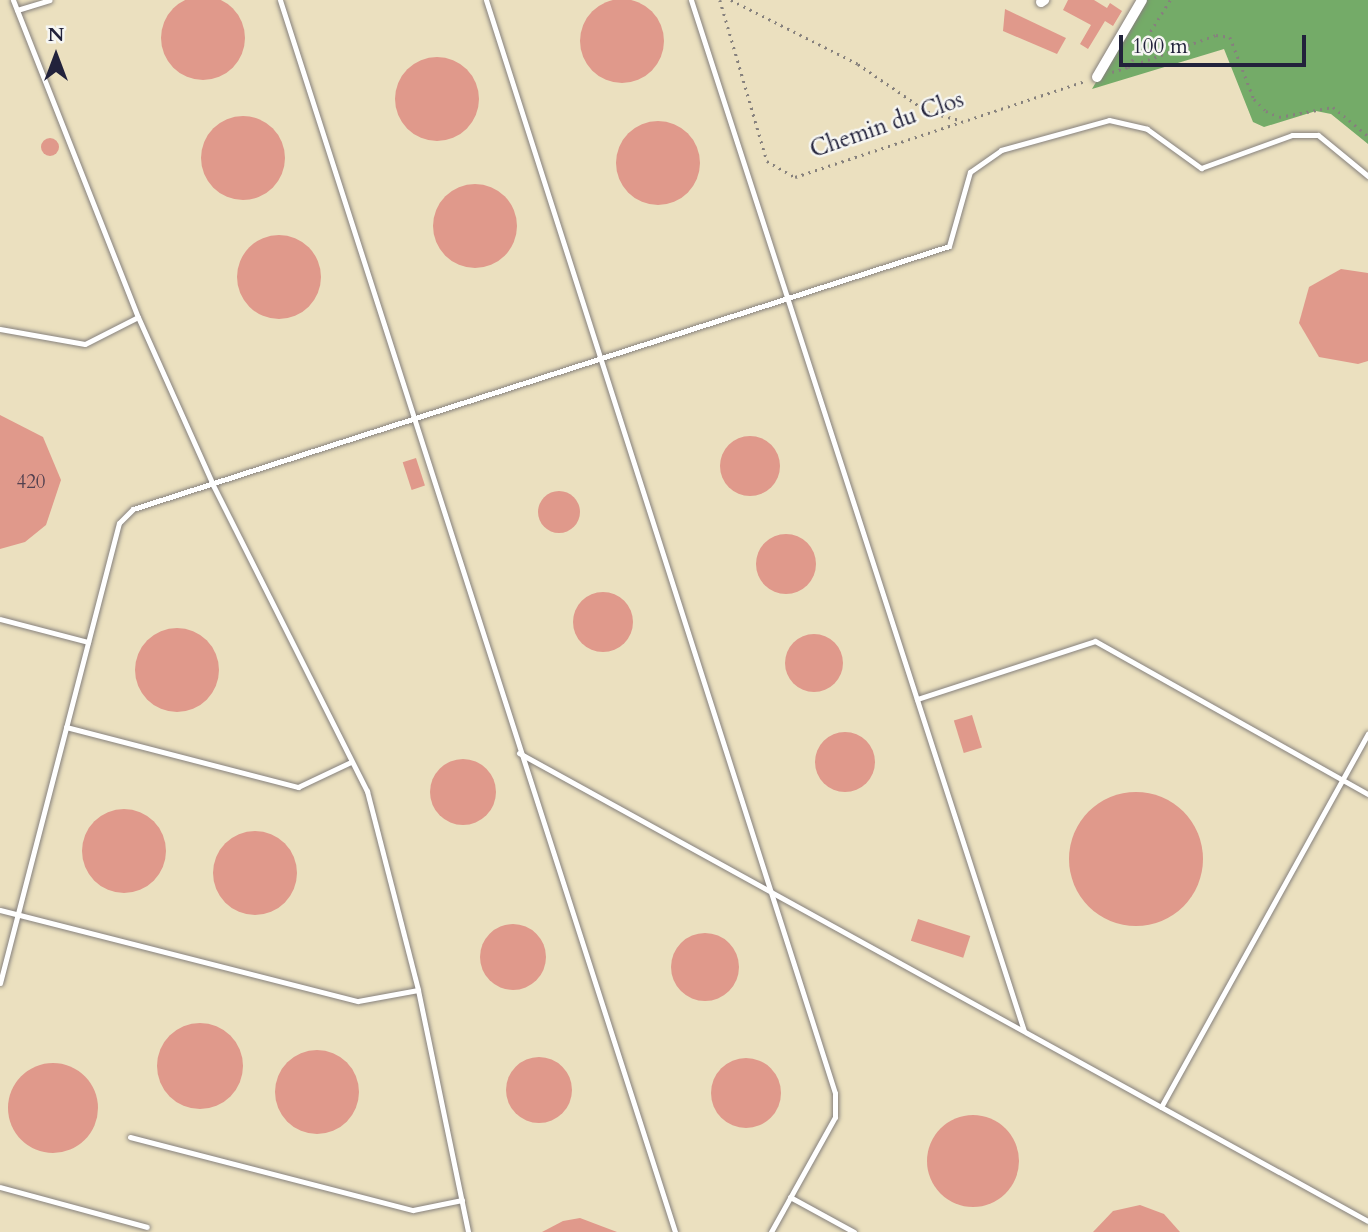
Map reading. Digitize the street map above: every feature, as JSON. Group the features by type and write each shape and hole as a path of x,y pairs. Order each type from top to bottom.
{"street":[{"path":"1097,77 1142,0"}],"lane":[{"path":"13,0 138,317 213,485 367,792 418,990 468,1232"},
{"path":"18,10 49,0"},
{"path":"279,0 416,418 519,753 675,1232"},
{"path":"486,0 835,1093 835,1117 771,1232"},
{"path":"691,0 1024,1031"},
{"path":"0,983 119,523 133,509 949,246 970,172 1000,150 1109,120 1147,129 1201,168 1292,135 1318,135 1368,176"},
{"path":"0,329 85,344 138,317"},
{"path":"0,619 88,642"},
{"path":"917,699 1095,641 1368,794"},
{"path":"66,727 298,787 351,762"},
{"path":"1161,1107 1368,733"},
{"path":"519,753 771,888 1368,1221"},
{"path":"0,910 358,1001 418,990"},
{"path":"130,1137 413,1209 462,1200"},
{"path":"0,1186 147,1227"},
{"path":"790,1196 854,1232"}],"path":[{"name":"Chemin du Clos","path":"720,0 767,161 780,173 794,177 835,167 963,120 1128,67 1216,35 1230,37 1254,99 1266,111 1279,117 1333,107 1368,135"},
{"path":"731,0 858,64 928,112 963,120"},
{"path":"1128,67 1170,0"}],"green space":[{"path":"1144,0 1368,0 1368,144 1331,114 1316,111 1264,127 1253,122 1224,49 1092,89"}],"building":[{"path":"203,-4 219,-1 233,8 242,22 245,38 242,54 233,68 219,77 203,80 187,77 173,68 164,54 161,38 164,22 173,8 187,-1"},
{"path":"622,-1 638,2 652,11 661,25 664,41 661,57 652,71 638,80 622,83 606,80 592,71 583,57 580,41 583,25 592,11 606,2"},
{"path":"1068,0 1094,0 1107,8 1110,3 1122,11 1113,26 1105,21 1088,49 1080,44 1091,25 1063,10"},
{"path":"1005,9 1066,38 1057,54 1003,31"},
{"path":"437,57 453,60 467,69 476,83 479,99 476,115 467,129 453,138 437,141 421,138 407,129 398,115 395,99 398,83 407,69 421,60"},
{"path":"243,116 259,119 273,128 282,142 285,158 282,174 273,188 259,197 243,200 227,197 213,188 204,174 201,158 204,142 213,128 227,119"},
{"path":"658,121 674,124 688,133 697,147 700,163 697,179 688,193 674,202 658,205 642,202 628,193 619,179 616,163 619,147 628,133 642,124"},
{"path":"46,138 54,138 59,147 57,154 46,156 41,151 41,143"},
{"path":"475,184 491,187 505,196 514,210 517,226 514,242 505,256 491,265 475,268 459,265 445,256 436,242 433,226 436,210 445,196 459,187"},
{"path":"271,235 287,235 303,242 314,253 321,269 318,293 309,307 287,319 271,319 255,312 244,301 237,285 237,269 244,253 255,242"},
{"path":"1341,269 1368,273 1368,361 1358,364 1319,357 1299,323 1309,287"},
{"path":"0,415 43,437 61,480 46,525 25,542 0,549"},
{"path":"750,436 771,445 780,466 771,487 750,496 729,487 720,466 729,445"},
{"path":"416,458 425,486 412,490 403,462"},
{"path":"559,491 574,497 580,512 574,527 559,533 544,527 538,512 544,497"},
{"path":"786,534 807,543 816,564 807,585 786,594 765,585 756,564 765,543"},
{"path":"603,592 624,601 633,622 624,643 603,652 582,643 573,622 582,601"},
{"path":"177,628 193,631 207,640 216,654 219,670 216,686 207,700 193,709 177,712 161,709 147,700 138,686 135,670 138,654 147,640 161,631"},
{"path":"808,634 820,634 835,642 843,657 843,669 835,684 820,692 808,692 793,684 785,669 785,657 793,642"},
{"path":"972,715 982,748 964,753 954,721"},
{"path":"845,732 866,741 875,762 866,783 845,792 824,783 815,762 824,741"},
{"path":"463,759 476,762 486,769 493,779 496,792 493,805 486,815 476,822 463,825 450,822 440,815 433,805 430,792 433,779 440,769 450,762"},
{"path":"1136,792 1161,798 1183,812 1197,834 1203,859 1197,884 1183,906 1161,920 1136,926 1111,920 1089,906 1075,884 1069,859 1075,834 1089,812 1111,798"},
{"path":"116,809 132,809 148,816 159,827 166,843 163,867 154,881 132,893 116,893 100,886 89,875 82,859 82,843 89,827 100,816"},
{"path":"255,831 271,834 285,843 294,857 297,873 294,889 285,903 271,912 255,915 239,912 225,903 216,889 213,873 216,857 225,843 239,834"},
{"path":"918,919 970,936 963,958 911,941"},
{"path":"507,924 519,924 531,929 541,939 546,957 544,970 531,985 519,990 507,990 495,985 485,975 480,963 480,951 485,939 495,929"},
{"path":"705,933 718,936 729,943 736,954 739,967 736,980 729,991 718,998 705,1001 692,998 681,991 674,980 671,967 674,954 681,943 692,936"},
{"path":"200,1023 216,1027 230,1036 239,1050 243,1066 239,1082 230,1096 216,1105 200,1109 184,1105 170,1096 161,1082 157,1066 161,1050 170,1036 184,1027"},
{"path":"317,1050 333,1053 347,1062 356,1076 359,1092 356,1108 347,1122 333,1131 317,1134 301,1131 287,1122 278,1108 275,1092 278,1076 287,1062 301,1053"},
{"path":"539,1057 552,1060 562,1067 569,1077 572,1090 569,1103 562,1113 552,1120 539,1123 526,1120 516,1113 509,1103 506,1090 509,1077 516,1067 526,1060"},
{"path":"746,1058 765,1064 775,1074 781,1093 775,1112 765,1122 746,1128 727,1122 717,1112 711,1093 717,1074 727,1064"},
{"path":"53,1063 70,1067 85,1076 94,1091 98,1108 94,1125 85,1140 70,1149 53,1153 36,1149 21,1140 12,1125 8,1108 12,1091 21,1076 36,1067"},
{"path":"973,1115 991,1119 1006,1128 1015,1143 1019,1161 1015,1179 1006,1194 991,1203 973,1207 955,1203 940,1194 931,1179 927,1161 931,1143 940,1128 955,1119"},
{"path":"1140,1205 1164,1214 1180,1232 1093,1232 1113,1211"},
{"path":"580,1218 617,1232 542,1232 563,1221"}]}
